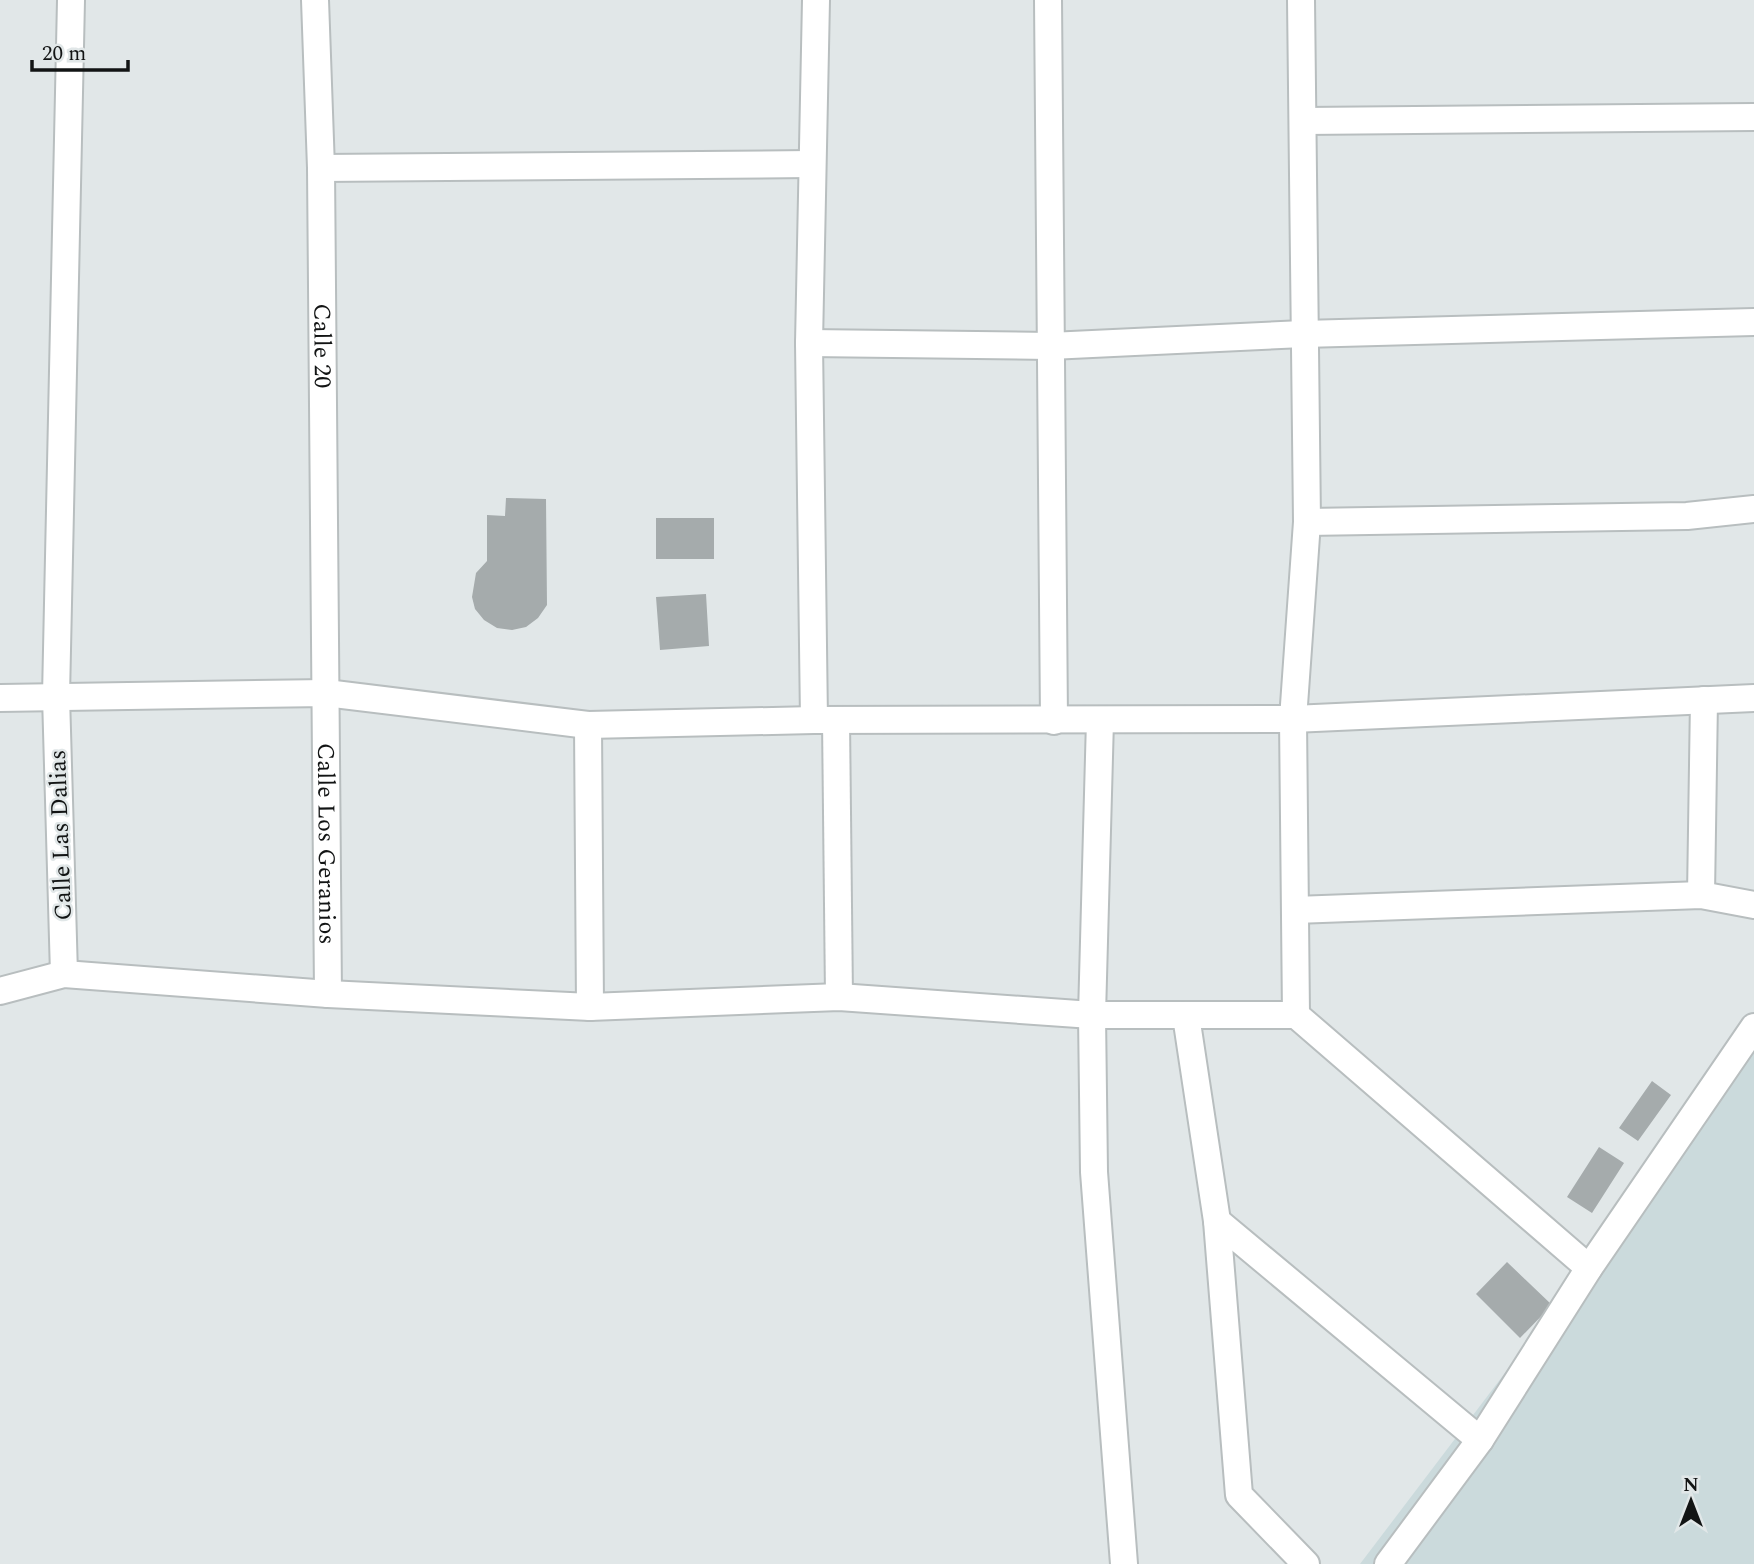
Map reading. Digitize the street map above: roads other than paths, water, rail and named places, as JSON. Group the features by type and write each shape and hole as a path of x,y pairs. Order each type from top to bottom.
{"street":[{"name":"Calle Las Dalias","path":"64,974 56,696 71,0"},
{"name":"Calle 20","path":"315,0 321,168 326,694"},
{"path":"816,0 809,343 839,997"},
{"path":"1048,0 1054,720"},
{"path":"1296,1015 1293,719 1307,522 1301,0"},
{"path":"1304,121 1754,117"},
{"path":"321,168 811,164"},
{"path":"809,343 1050,346 1303,334 1754,323"},
{"path":"1307,522 1687,516 1754,509"},
{"path":"0,698 326,694 588,725 825,720 1293,719 1754,698"},
{"name":"Calle Los Geranios","path":"326,694 328,994"},
{"path":"1701,895 1704,700"},
{"path":"1100,720 1093,1015 1094,1172 1124,1564"},
{"path":"588,725 590,1007"},
{"path":"1295,911 1701,895 1754,905"},
{"path":"0,991 64,974 328,994 590,1007 839,997 1093,1015 1296,1015 1590,1268"},
{"path":"1186,1016 1217,1221 1239,1495 1306,1564"},
{"path":"1388,1564 1480,1440 1590,1268 1754,1027"},
{"path":"1217,1221 1480,1440"}]}
